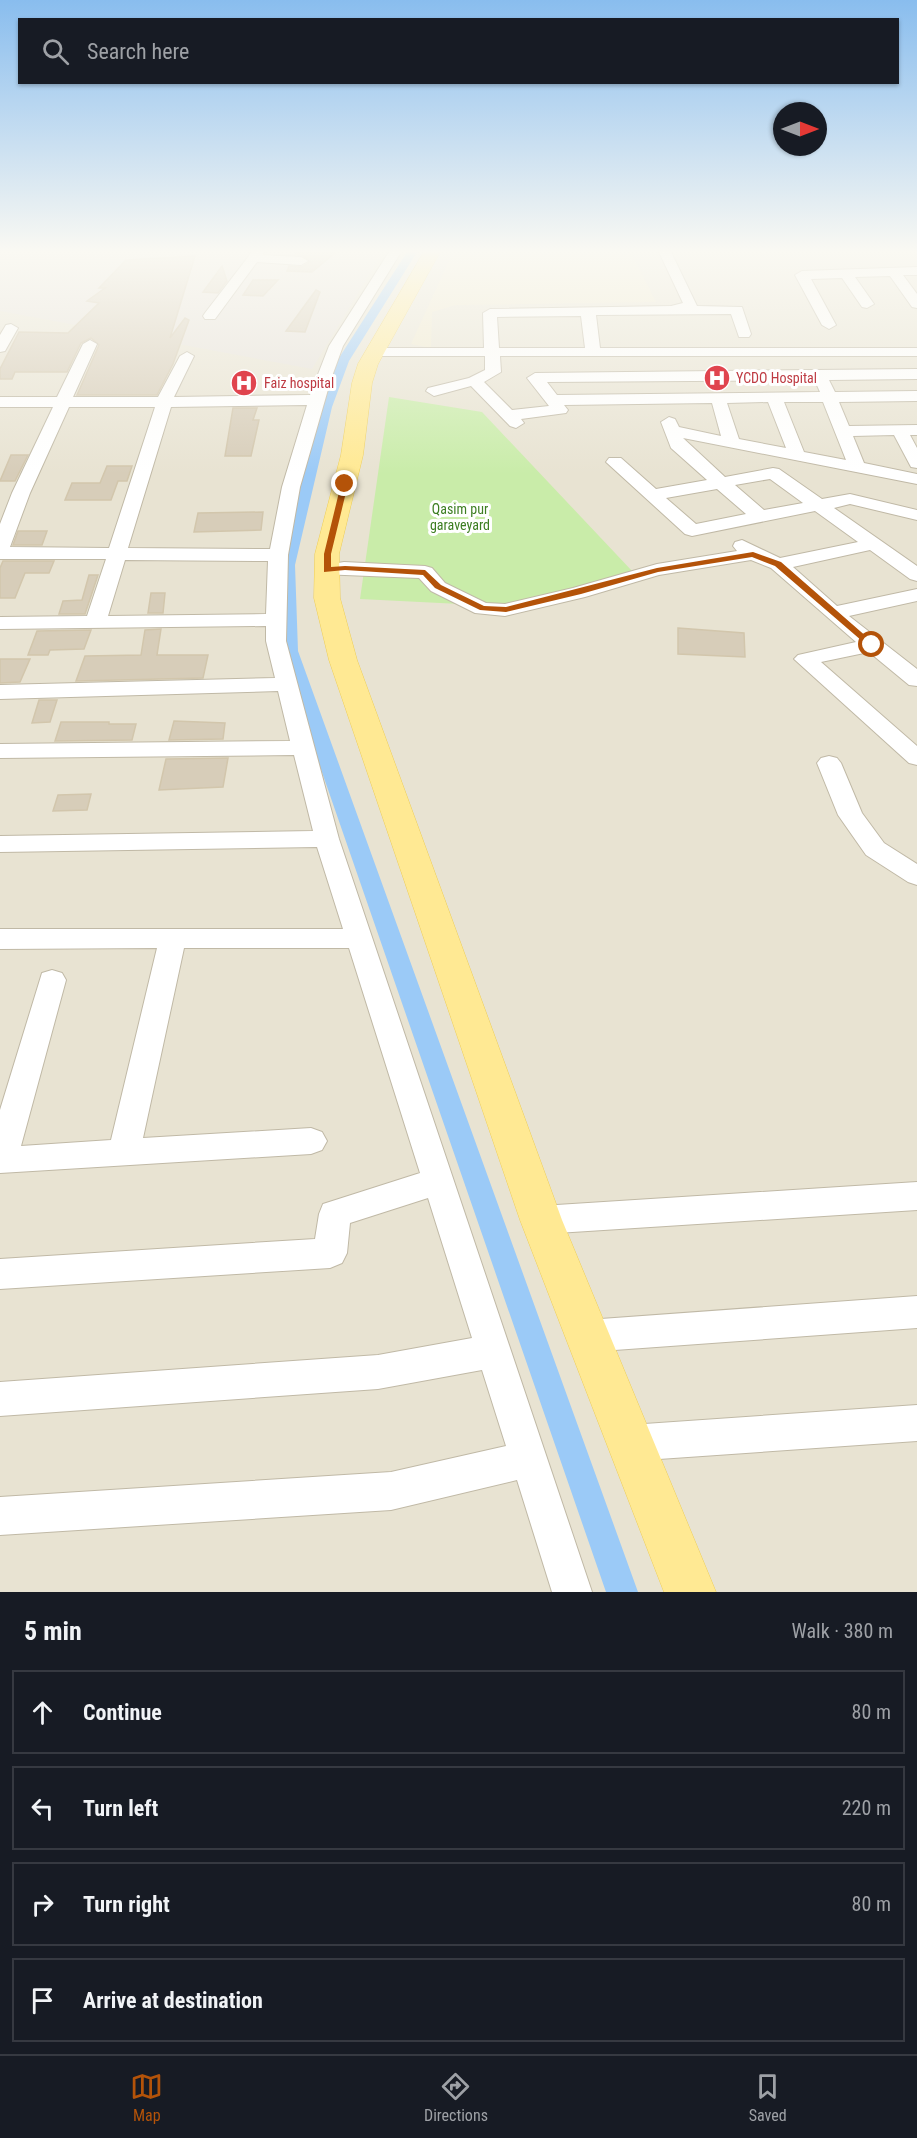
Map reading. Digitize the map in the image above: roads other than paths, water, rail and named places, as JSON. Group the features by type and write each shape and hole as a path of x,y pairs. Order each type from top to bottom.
{"main road":[{"path":"389,326 374,352 363,383 352,455 327,554 327,598 343,660 541,1220 690,1592"}],"street":[{"path":"348,326 336,346 291,487 278,555 276,641 327,838 529,1459 567,1591"},
{"path":"430,363 428,384 437,395 493,372 491,326"},
{"path":"590,326 593,353"},
{"path":"742,326 744,334"},
{"path":"0,348 11,328"},
{"path":"90,344 21,493 0,551 278,555"},
{"path":"374,352 430,363 493,353 917,352"},
{"path":"812,353 857,467"},
{"path":"96,621 164,402 188,356"},
{"path":"474,381 513,419 560,410 535,378 917,374"},
{"path":"553,400 917,396"},
{"path":"774,397 797,456"},
{"path":"660,398 677,444 759,516"},
{"path":"718,398 732,443"},
{"path":"0,402 317,400"},
{"path":"899,430 917,463"},
{"path":"843,431 917,430"},
{"path":"672,431 917,479"},
{"path":"615,462 692,530 850,499 917,515"},
{"path":"653,495 773,472 917,575"},
{"path":"0,494 21,493"},
{"path":"716,525 753,555 778,564 894,664 917,680"},
{"path":"778,564 874,544"},
{"path":"327,570 345,568 425,573 438,587 482,609 506,610 578,593 657,570 753,555"},
{"path":"833,613 917,595"},
{"path":"0,623 276,620"},
{"path":"872,645 805,659 917,758"},
{"path":"894,664 917,658"},
{"path":"0,692 286,684"},
{"path":"0,751 302,748"},
{"path":"829,763 850,815 875,849 917,876"},
{"path":"0,844 327,838"},
{"path":"123,1152 173,938"},
{"path":"0,939 359,938"},
{"path":"51,980 1,1160 310,1141"},
{"path":"0,1274 330,1252 335,1214 438,1180"},
{"path":"541,1220 917,1196"},
{"path":"587,1336 917,1312"},
{"path":"0,1399 378,1372 494,1351"},
{"path":"630,1443 917,1423"},
{"path":"0,1516 391,1491 529,1459"}],"waterway":[{"path":"365,326 343,361 325,407 287,565 289,651 622,1592"}],"place":[{"name":"YCDO Hospital","path":"717,378"},
{"name":"Faiz hospital","path":"244,383"}],"park label":[{"name":"Qasim pur garaveyard","path":"460,518"}]}
